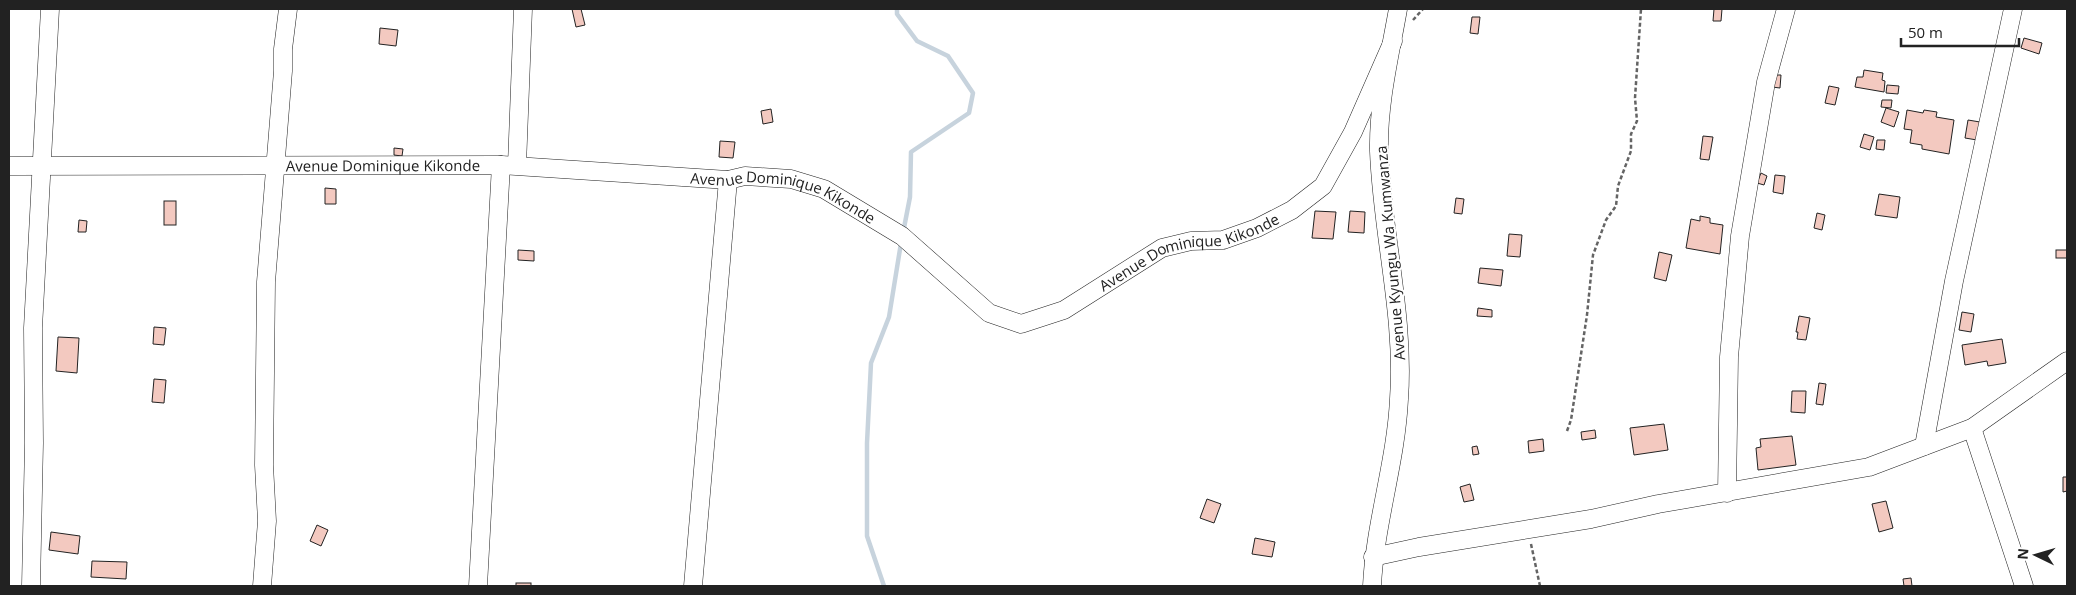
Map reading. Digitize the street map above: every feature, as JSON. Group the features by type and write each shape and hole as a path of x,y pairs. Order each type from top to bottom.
{"street":[{"path":"31,586 34,442 33,328 50,9"},
{"path":"262,586 267,521 264,465 266,282 283,49 288,9"},
{"path":"478,586 509,165 523,9"},
{"name":"Avenue Kyungu Wa Kumwanza","path":"1372,586 1374,557 1400,400 1400,343 1379,150 1380,111 1398,9"},
{"path":"1728,493 1729,357 1740,236 1766,82 1786,9"},
{"path":"1924,446 1954,281 2013,9"},
{"name":"Avenue Dominique Kikonde","path":"9,166 509,165 728,180 745,176 791,179 824,189 902,236 989,313 1022,324 1064,310 1162,248 1191,241 1223,240 1257,228 1292,210 1323,186 1353,132 1393,41"},
{"path":"693,586 728,180"},
{"path":"1374,557 1419,547 1527,530 1658,504 1869,467 1972,428 2067,361"},
{"path":"1972,428 2024,586"}],"path":[{"path":"1567,431 1571,420 1587,315 1593,255 1606,220 1616,206 1618,186 1631,151 1631,134 1637,121 1635,98 1642,9"},
{"path":"1527,530 1540,586"}],"building":[{"path":"572,9 581,9 585,25 576,27"},
{"path":"1714,9 1722,9 1721,21 1713,21"},
{"path":"1472,17 1480,17 1478,34 1470,33"},
{"path":"380,28 398,30 396,46 379,44"},
{"path":"2024,38 2042,43 2039,54 2021,48"},
{"path":"1864,70 1883,73 1882,80 1885,81 1884,92 1855,87 1857,77 1863,77"},
{"path":"1773,75 1781,75 1780,88 1772,87"},
{"path":"1887,85 1899,86 1898,94 1886,93"},
{"path":"1829,86 1839,88 1835,105 1825,103"},
{"path":"1882,100 1892,100 1891,108 1881,107"},
{"path":"1886,108 1899,112 1894,127 1881,122"},
{"path":"771,109 773,122 763,124 761,111"},
{"path":"1907,110 1923,113 1924,110 1937,112 1936,117 1954,120 1949,154 1922,149 1922,145 1910,143 1912,130 1904,129"},
{"path":"1968,120 1980,122 1977,140 1965,138"},
{"path":"1864,134 1874,137 1870,150 1860,147"},
{"path":"1703,136 1713,137 1709,160 1700,159"},
{"path":"1877,140 1885,140 1884,150 1876,149"},
{"path":"720,141 735,142 733,158 719,157"},
{"path":"394,148 403,149 402,156 394,155"},
{"path":"1761,173 1767,176 1764,185 1757,183"},
{"path":"1775,175 1785,176 1783,194 1773,192"},
{"path":"325,188 336,189 336,204 325,204"},
{"path":"1879,194 1900,197 1897,218 1875,215"},
{"path":"1456,198 1464,199 1462,214 1454,213"},
{"path":"164,201 176,201 176,225 164,225"},
{"path":"1315,211 1336,212 1333,239 1312,238"},
{"path":"1350,211 1365,212 1364,233 1348,232"},
{"path":"1817,213 1825,215 1822,230 1814,228"},
{"path":"1700,216 1710,218 1710,223 1723,225 1720,254 1686,248 1691,219 1700,221"},
{"path":"79,220 87,221 86,232 78,232"},
{"path":"1509,234 1522,235 1520,257 1507,256"},
{"path":"518,250 534,251 534,261 518,260"},
{"path":"2056,250 2067,250 2067,258 2056,258"},
{"path":"1659,252 1672,255 1666,281 1654,278"},
{"path":"1480,268 1503,270 1501,286 1478,283"},
{"path":"1478,308 1492,310 1492,317 1477,316"},
{"path":"1962,312 1974,314 1971,332 1959,330"},
{"path":"1799,316 1810,318 1806,340 1797,339 1798,332 1796,332"},
{"path":"154,327 166,328 164,345 153,344"},
{"path":"58,337 79,338 77,373 56,371"},
{"path":"2002,339 2006,363 1988,366 1987,361 1965,365 1962,345"},
{"path":"154,379 166,380 164,403 152,402"},
{"path":"1819,383 1826,384 1823,405 1816,404"},
{"path":"1792,391 1806,391 1805,413 1791,412"},
{"path":"1664,424 1668,450 1634,455 1630,428"},
{"path":"1595,430 1596,438 1582,440 1581,432"},
{"path":"1792,436 1796,465 1758,470 1756,448 1761,447 1760,439"},
{"path":"1543,439 1544,451 1529,453 1528,441"},
{"path":"1477,446 1479,454 1473,455 1472,447"},
{"path":"2063,477 2067,477 2067,491 2063,492"},
{"path":"1470,484 1474,500 1464,502 1460,487"},
{"path":"1207,499 1221,504 1214,523 1200,518"},
{"path":"1886,501 1893,528 1879,532 1872,504"},
{"path":"317,525 328,530 321,546 310,541"},
{"path":"51,532 80,536 78,554 49,550"},
{"path":"1255,538 1275,542 1272,557 1252,554"},
{"path":"92,561 127,562 126,579 91,577"},
{"path":"1911,578 1912,586 1904,586 1903,579"},
{"path":"516,583 531,583 531,586 516,586"}],"waterway":[{"path":"897,9 897,14 917,41 948,56 973,93 969,113 911,152 910,197 903,233"},
{"path":"884,586 867,536 867,443 871,363 889,317 901,243"}]}
